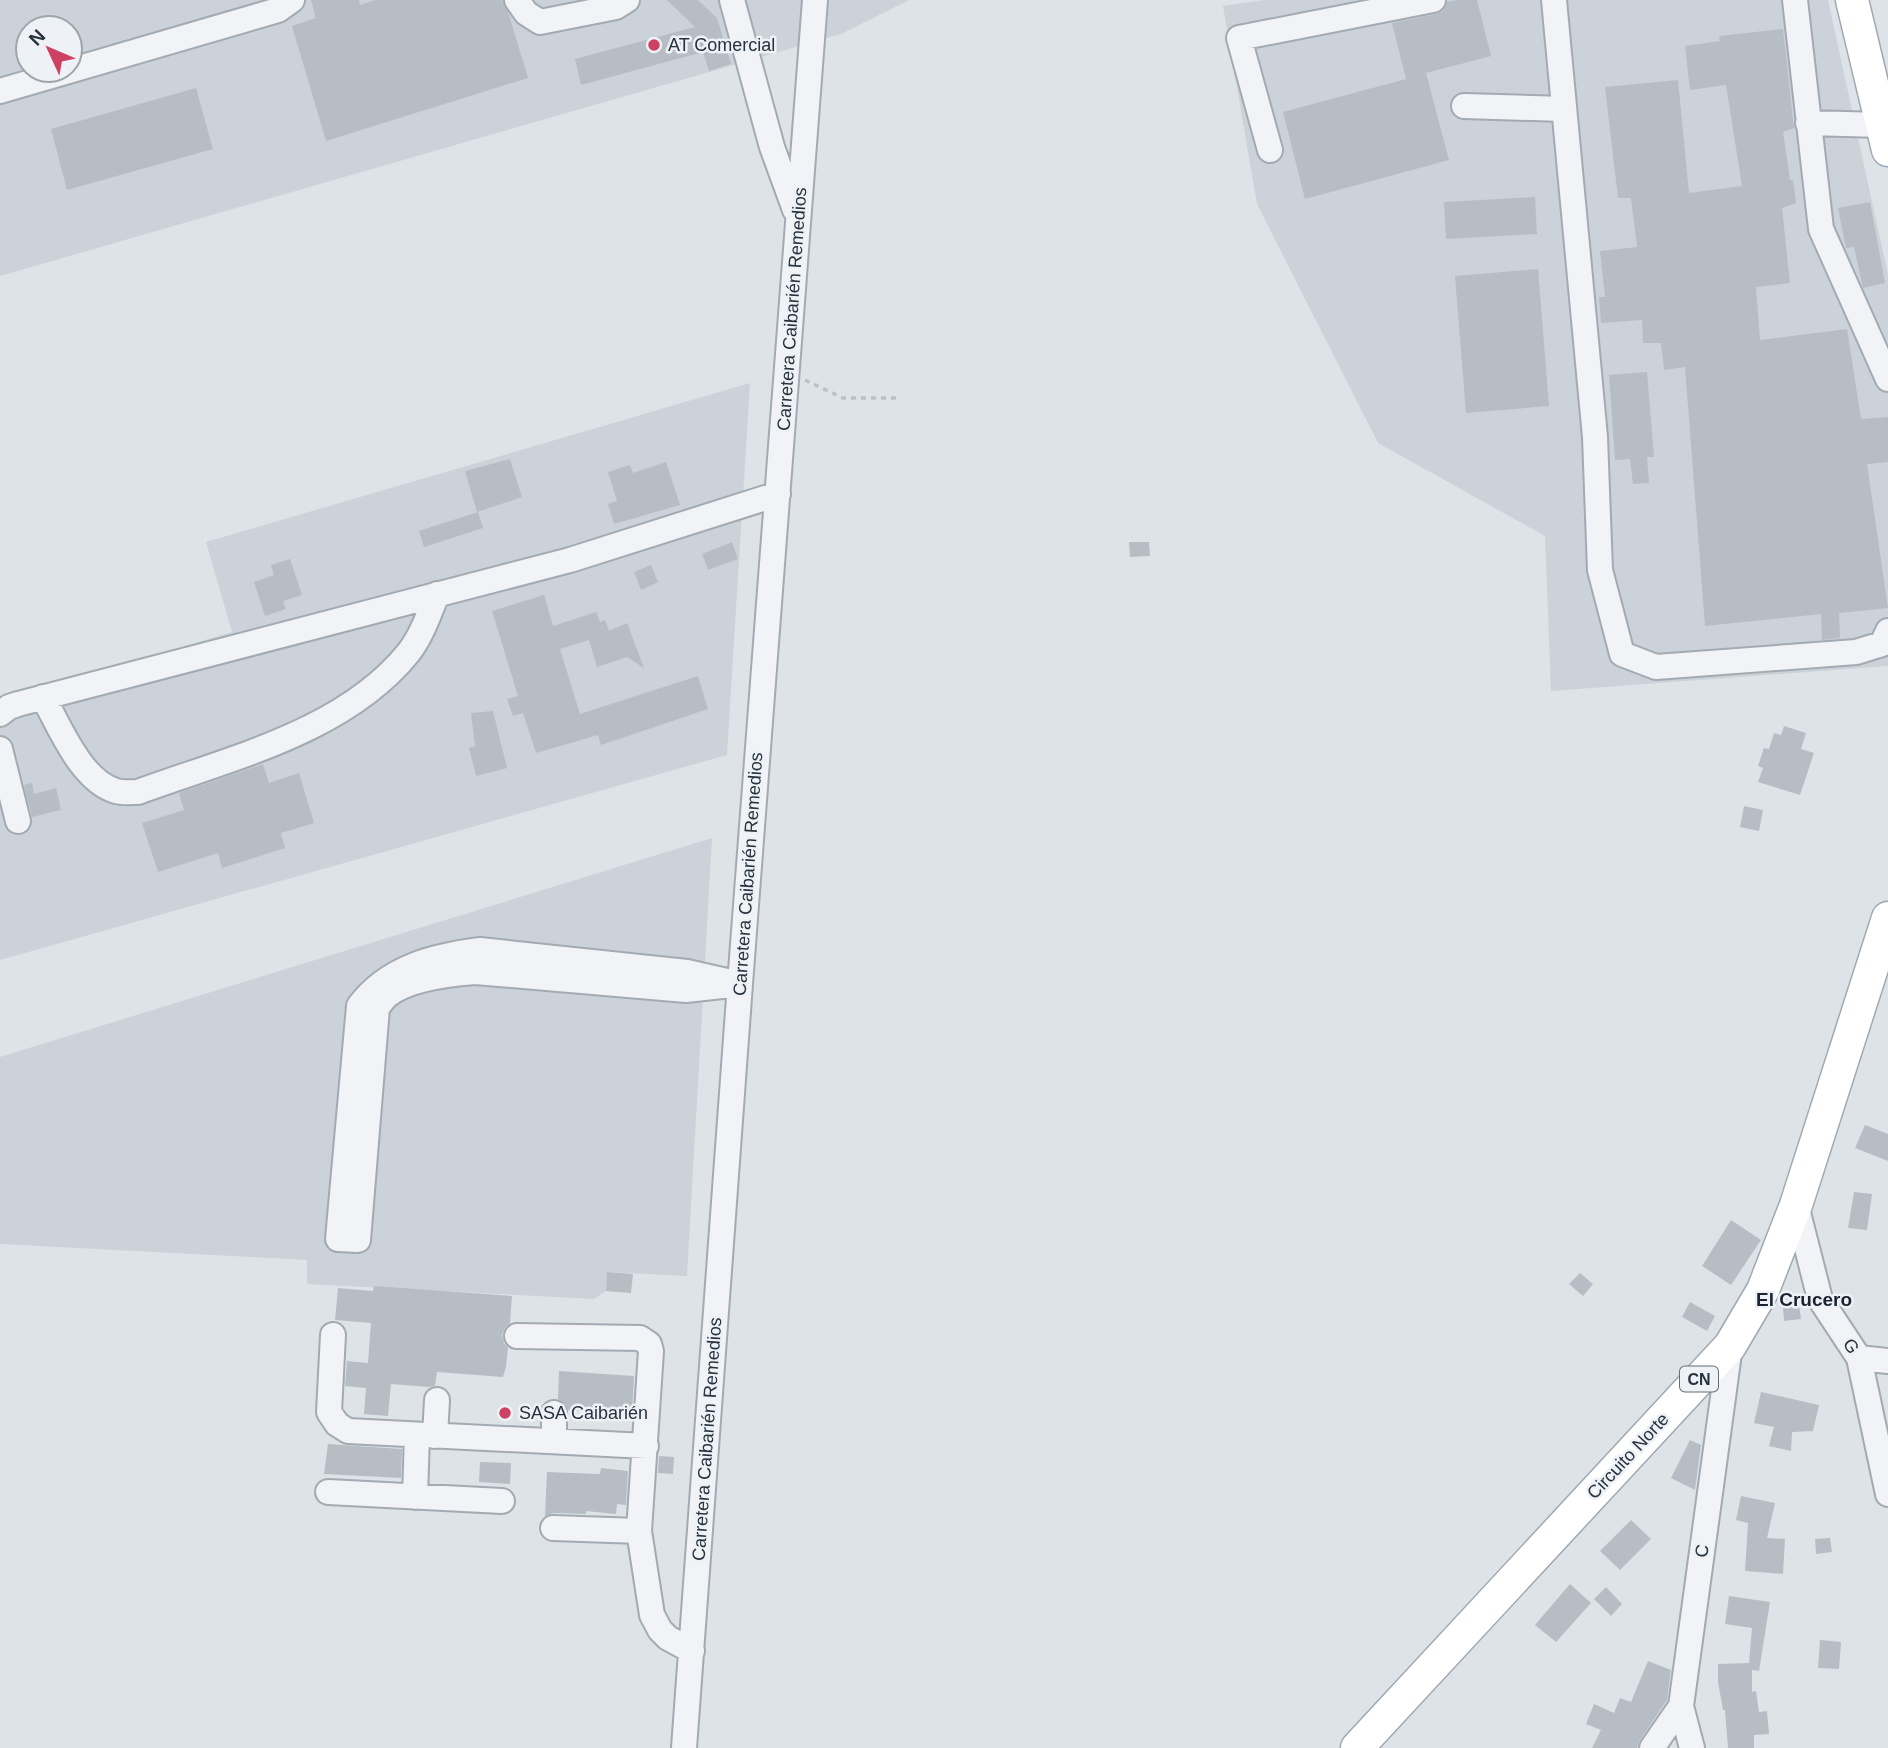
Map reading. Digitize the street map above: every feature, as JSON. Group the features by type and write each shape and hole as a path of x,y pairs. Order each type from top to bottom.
{"main road":[{"path":"1852,0 1885,137"},
{"name":"Circuito Norte","path":"1357,1748 1730,1346 1763,1290 1796,1205 1888,918"}],"street":[{"path":"0,91 278,10 292,0"},
{"path":"517,0 526,13 540,22 615,7 627,0"},
{"path":"732,0 772,147 799,219"},
{"name":"Carretera Caibarién Remedios","path":"684,1748 815,0"},
{"path":"1270,150 1239,38 1433,0"},
{"path":"1554,0 1595,437 1600,570 1622,653 1657,667 1856,652 1882,644 1888,631"},
{"path":"1795,0 1821,229 1888,379"},
{"path":"1464,106 1563,109"},
{"path":"1808,123 1885,137"},
{"path":"0,714 9,707 43,697 570,560 778,494"},
{"path":"43,697 84,768 99,783 117,792 138,792 286,738 329,719 378,682 409,652 424,627 437,594"},
{"path":"0,749 18,821"},
{"path":"480,950 687,972 740,984 686,990 475,972 446,974 413,983 388,995 377,1008 358,1240 338,1239 359,1006 371,990 395,974 442,954 480,950"},
{"name":"G","path":"1796,1205 1820,1299 1859,1358 1888,1494"},
{"path":"333,1335 329,1412 337,1424 348,1431 646,1446"},
{"path":"517,1336 640,1338 649,1344 651,1351 646,1446 639,1531 652,1615 668,1638 692,1651"},
{"name":"C","path":"1653,1748 1681,1706 1730,1346"},
{"path":"1859,1358 1888,1361"},
{"path":"415,1497 426,1435 437,1400"},
{"path":"554,1413 554,1441"},
{"path":"328,1492 502,1501"},
{"path":"553,1528 639,1531"},
{"path":"1681,1706 1692,1748"}],"path":[{"path":"787,372 843,398 898,398"}],"shaded area":[{"path":"0,0 909,0 841,34 0,276"},
{"path":"1264,0 1828,0 1888,275 1888,666 1551,691 1545,536 1378,443 1257,204 1223,6"},
{"path":"750,383 727,755 0,960 0,701 232,632 206,542"},
{"path":"712,838 687,1276 607,1272 606,1291 594,1299 307,1284 307,1260 0,1244 0,1057"}],"building":[{"path":"311,0 359,0 360,5 375,0 502,0 528,78 326,141 292,26 316,18"},
{"path":"667,0 698,0 717,18 731,64 709,71 703,52 581,85 575,59 695,27"},
{"path":"1477,0 1491,56 1426,73 1449,160 1305,199 1283,112 1406,79 1392,23 1437,14 1443,11 1447,2"},
{"path":"1783,29 1794,128 1783,132 1796,203 1782,208 1790,283 1756,287 1760,340 1847,329 1861,419 1888,417 1888,462 1867,464 1888,608 1839,613 1840,638 1822,640 1821,614 1705,626 1685,367 1664,370 1661,343 1643,343 1642,320 1601,323 1599,297 1605,297 1600,251 1637,247 1631,198 1618,198 1605,87 1678,80 1689,193 1742,186 1726,85 1690,90 1685,46 1720,41 1719,36"},
{"path":"196,88 213,149 67,190 51,129"},
{"path":"1535,197 1537,234 1446,239 1444,202"},
{"path":"1870,202 1885,283 1863,288 1854,247 1846,248 1838,208"},
{"path":"1538,269 1549,406 1466,413 1455,276"},
{"path":"1647,372 1654,457 1647,457 1649,483 1633,484 1630,459 1615,460 1609,375"},
{"path":"510,459 522,497 477,512 465,471"},
{"path":"666,462 680,505 614,524 608,504 617,501 608,472 630,465 633,473"},
{"path":"478,512 483,528 424,547 419,531"},
{"path":"732,542 738,559 708,570 702,554"},
{"path":"1129,542 1149,542 1150,556 1130,557"},
{"path":"290,559 302,595 283,601 286,609 265,616 254,582 274,575 271,565"},
{"path":"651,565 658,582 641,590 634,572"},
{"path":"544,595 553,626 596,612 600,622 605,620 609,631 627,623 644,668 627,657 597,667 589,640 560,649 580,714 698,676 708,709 601,745 598,735 536,753 523,713 513,716 507,699 518,696 492,611"},
{"path":"493,711 507,768 476,776 469,748 475,746 471,713"},
{"path":"1784,726 1806,733 1801,749 1814,753 1800,795 1758,782 1763,768 1758,766 1764,748 1769,749 1774,733 1781,735"},
{"path":"263,764 269,783 299,773 314,823 281,833 285,848 222,868 218,853 158,872 142,823 184,810 179,793"},
{"path":"32,783 34,794 56,788 61,810 32,817 24,785"},
{"path":"1744,806 1763,810 1759,831 1740,827"},
{"path":"1865,1125 1888,1134 1888,1161 1855,1148"},
{"path":"1854,1192 1872,1194 1867,1230 1848,1228"},
{"path":"1731,1220 1761,1240 1731,1285 1702,1266"},
{"path":"607,1272 633,1274 631,1293 606,1291"},
{"path":"1580,1273 1593,1284 1583,1296 1569,1284"},
{"path":"374,1286 512,1296 510,1323 502,1335 508,1347 503,1377 437,1372 435,1386 391,1384 388,1416 364,1414 366,1388 345,1386 347,1361 368,1363 371,1323 335,1320 338,1288 373,1291"},
{"path":"1690,1302 1715,1316 1707,1331 1682,1317"},
{"path":"1799,1305 1801,1319 1784,1321 1783,1307"},
{"path":"559,1371 634,1376 632,1413 568,1410 558,1399"},
{"path":"1761,1392 1819,1405 1813,1431 1792,1432 1791,1451 1769,1446 1774,1427 1754,1423"},
{"path":"1690,1440 1701,1445 1695,1490 1671,1478"},
{"path":"328,1444 402,1449 401,1478 324,1474"},
{"path":"659,1456 674,1457 673,1474 658,1473"},
{"path":"480,1462 511,1463 510,1484 479,1482"},
{"path":"601,1468 628,1471 626,1505 617,1504 616,1514 586,1511 586,1514 554,1513 545,1516 547,1472 600,1474"},
{"path":"1741,1496 1775,1503 1767,1538 1785,1539 1783,1574 1745,1571 1748,1523 1736,1520"},
{"path":"1631,1520 1651,1539 1620,1570 1600,1551"},
{"path":"1830,1538 1832,1552 1816,1554 1815,1539"},
{"path":"1570,1584 1591,1603 1556,1642 1535,1625"},
{"path":"1606,1587 1622,1604 1611,1616 1594,1599"},
{"path":"1729,1596 1770,1602 1759,1671 1752,1670 1752,1692 1756,1691 1759,1712 1767,1711 1769,1734 1754,1735 1754,1748 1728,1748 1725,1710 1718,1682 1718,1664 1749,1663 1752,1628 1725,1624"},
{"path":"1820,1640 1841,1642 1839,1669 1818,1668"},
{"path":"1648,1661 1671,1670 1667,1700 1637,1748 1592,1748 1601,1730 1586,1724 1594,1704 1614,1713 1620,1698 1631,1702"}],"place":[{"name":"AT Comercial","path":"654,45"},
{"name":"SASA Caibarién","path":"505,1413"}],"district":[{"name":"El Crucero","path":"1804,1299"}]}
